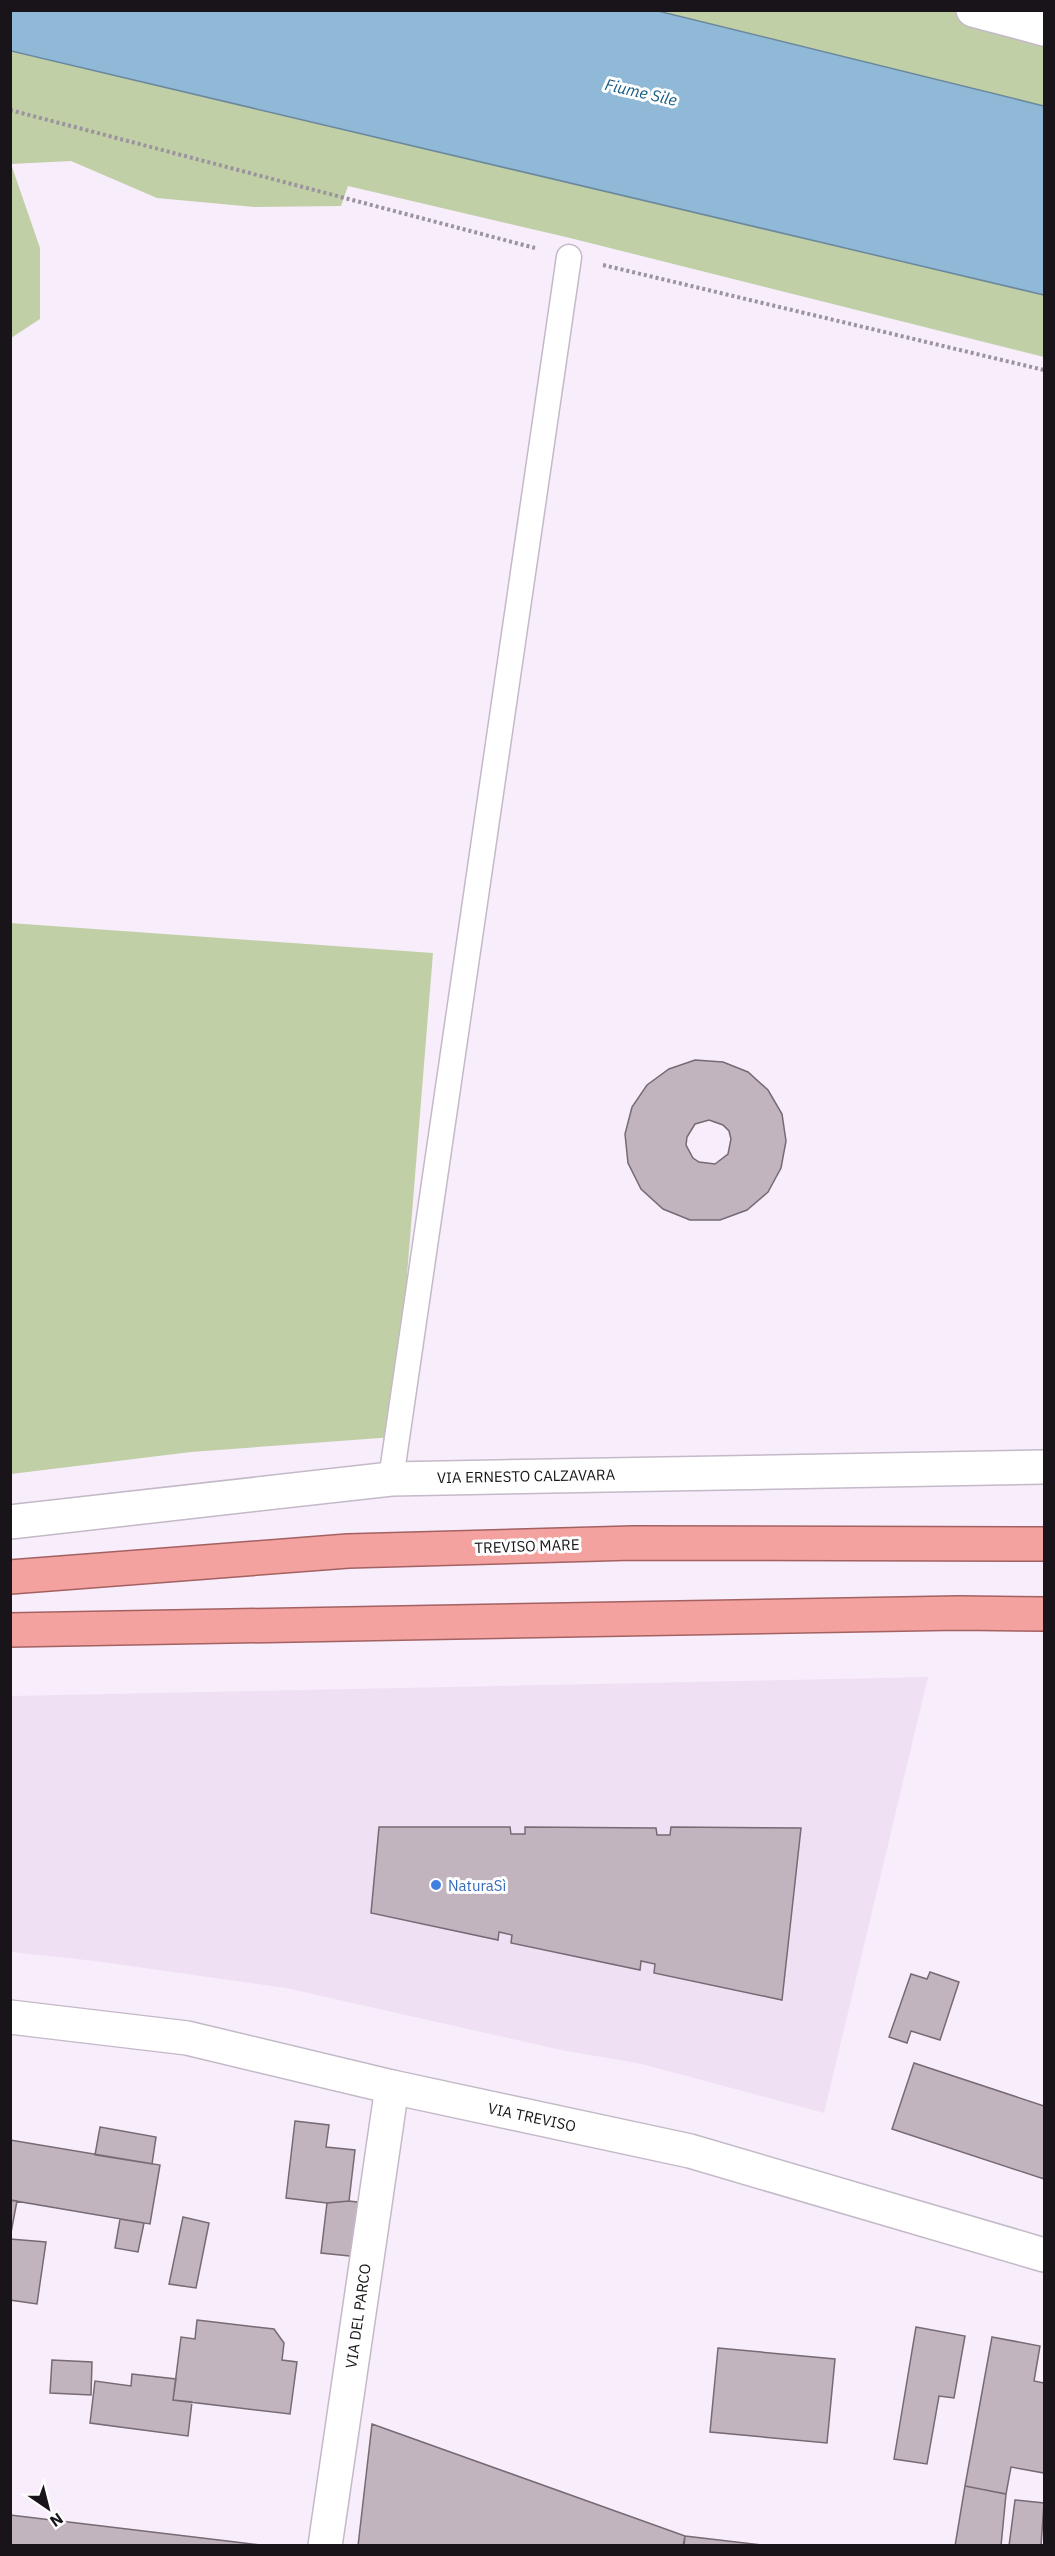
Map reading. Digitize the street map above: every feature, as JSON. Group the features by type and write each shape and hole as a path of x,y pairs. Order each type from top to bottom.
{"highway":[{"name":"TREVISO MARE","path":"10,1577 360,1551 633,1543 1044,1544"},
{"path":"10,1630 947,1613 1044,1614"}],"street":[{"path":"973,10 1044,29"},
{"name":"VIA ERNESTO CALZAVARA","path":"10,1522 391,1479 1044,1467"},
{"name":"VIA TREVISO","path":"10,2017 187,2038 392,2087 690,2151 1044,2255"},
{"name":"VIA DEL PARCO","path":"325,2546 392,2087"}],"lane":[{"path":"391,1479 569,257"}],"path":[{"path":"10,110 569,257 1044,370"}],"shaded area":[{"path":"928,1677 824,2113 642,2064 561,2050 286,1988 95,1961 11,1952 10,1696"}],"green space":[{"path":"658,11 1044,11 1044,106"},
{"path":"11,51 1044,295 1044,357 570,238 348,186 341,206 254,207 157,198 71,161 11,164"},
{"path":"11,164 40,248 40,319 11,338"},
{"path":"10,923 433,953 394,1437 191,1452 11,1474"}],"water":[{"name":"Fiume Sile","path":"10,11 658,11 1044,106 1044,295 11,51"}],"building":[{"path":"695,1060 723,1062 748,1072 768,1090 782,1114 786,1141 781,1168 768,1192 747,1210 720,1220 690,1220 663,1209 641,1189 628,1163 625,1134 632,1107 647,1085 669,1069","holes":["709,1120 723,1125 729,1131 731,1139 728,1154 715,1164 699,1162 693,1158 686,1145 687,1137 695,1124"]},
{"path":"379,1827 510,1827 511,1834 525,1834 525,1827 656,1828 657,1835 670,1835 671,1827 801,1828 782,2000 654,1973 655,1964 641,1961 640,1970 511,1943 512,1935 499,1932 498,1940 371,1913"},
{"path":"930,1972 959,1982 940,2040 911,2031 907,2043 889,2037 911,1974 927,1979"},
{"path":"914,2063 1044,2106 1044,2179 892,2129"},
{"path":"295,2121 329,2125 326,2147 355,2150 349,2201 327,2203 286,2198"},
{"path":"100,2127 156,2137 152,2164 95,2155"},
{"path":"10,2140 160,2165 150,2224 10,2200"},
{"path":"10,2200 17,2201 10,2238"},
{"path":"349,2201 365,2203 359,2257 321,2253 327,2203"},
{"path":"183,2217 209,2223 196,2288 169,2284"},
{"path":"120,2219 144,2223 138,2252 115,2248"},
{"path":"10,2239 46,2242 37,2304 10,2300"},
{"path":"197,2320 274,2329 284,2343 282,2360 297,2362 290,2414 173,2400 181,2337 195,2339"},
{"path":"916,2327 965,2336 954,2398 939,2396 927,2464 894,2459"},
{"path":"992,2337 1040,2346 1034,2381 1044,2383 1044,2473 1011,2467 1006,2494 965,2486"},
{"path":"718,2348 835,2359 827,2443 710,2432"},
{"path":"52,2360 92,2362 91,2395 50,2393"},
{"path":"132,2374 176,2379 173,2400 192,2402 188,2436 90,2423 95,2381 131,2386"},
{"path":"372,2424 685,2536 683,2546 358,2546"},
{"path":"965,2486 1006,2494 1001,2546 955,2546"},
{"path":"1015,2500 1044,2503 1041,2546 1009,2546"},
{"path":"10,2515 269,2546 10,2546"},
{"path":"685,2536 770,2546 684,2546"}],"place":[{"name":"NaturaSì","path":"436,1885"}]}
